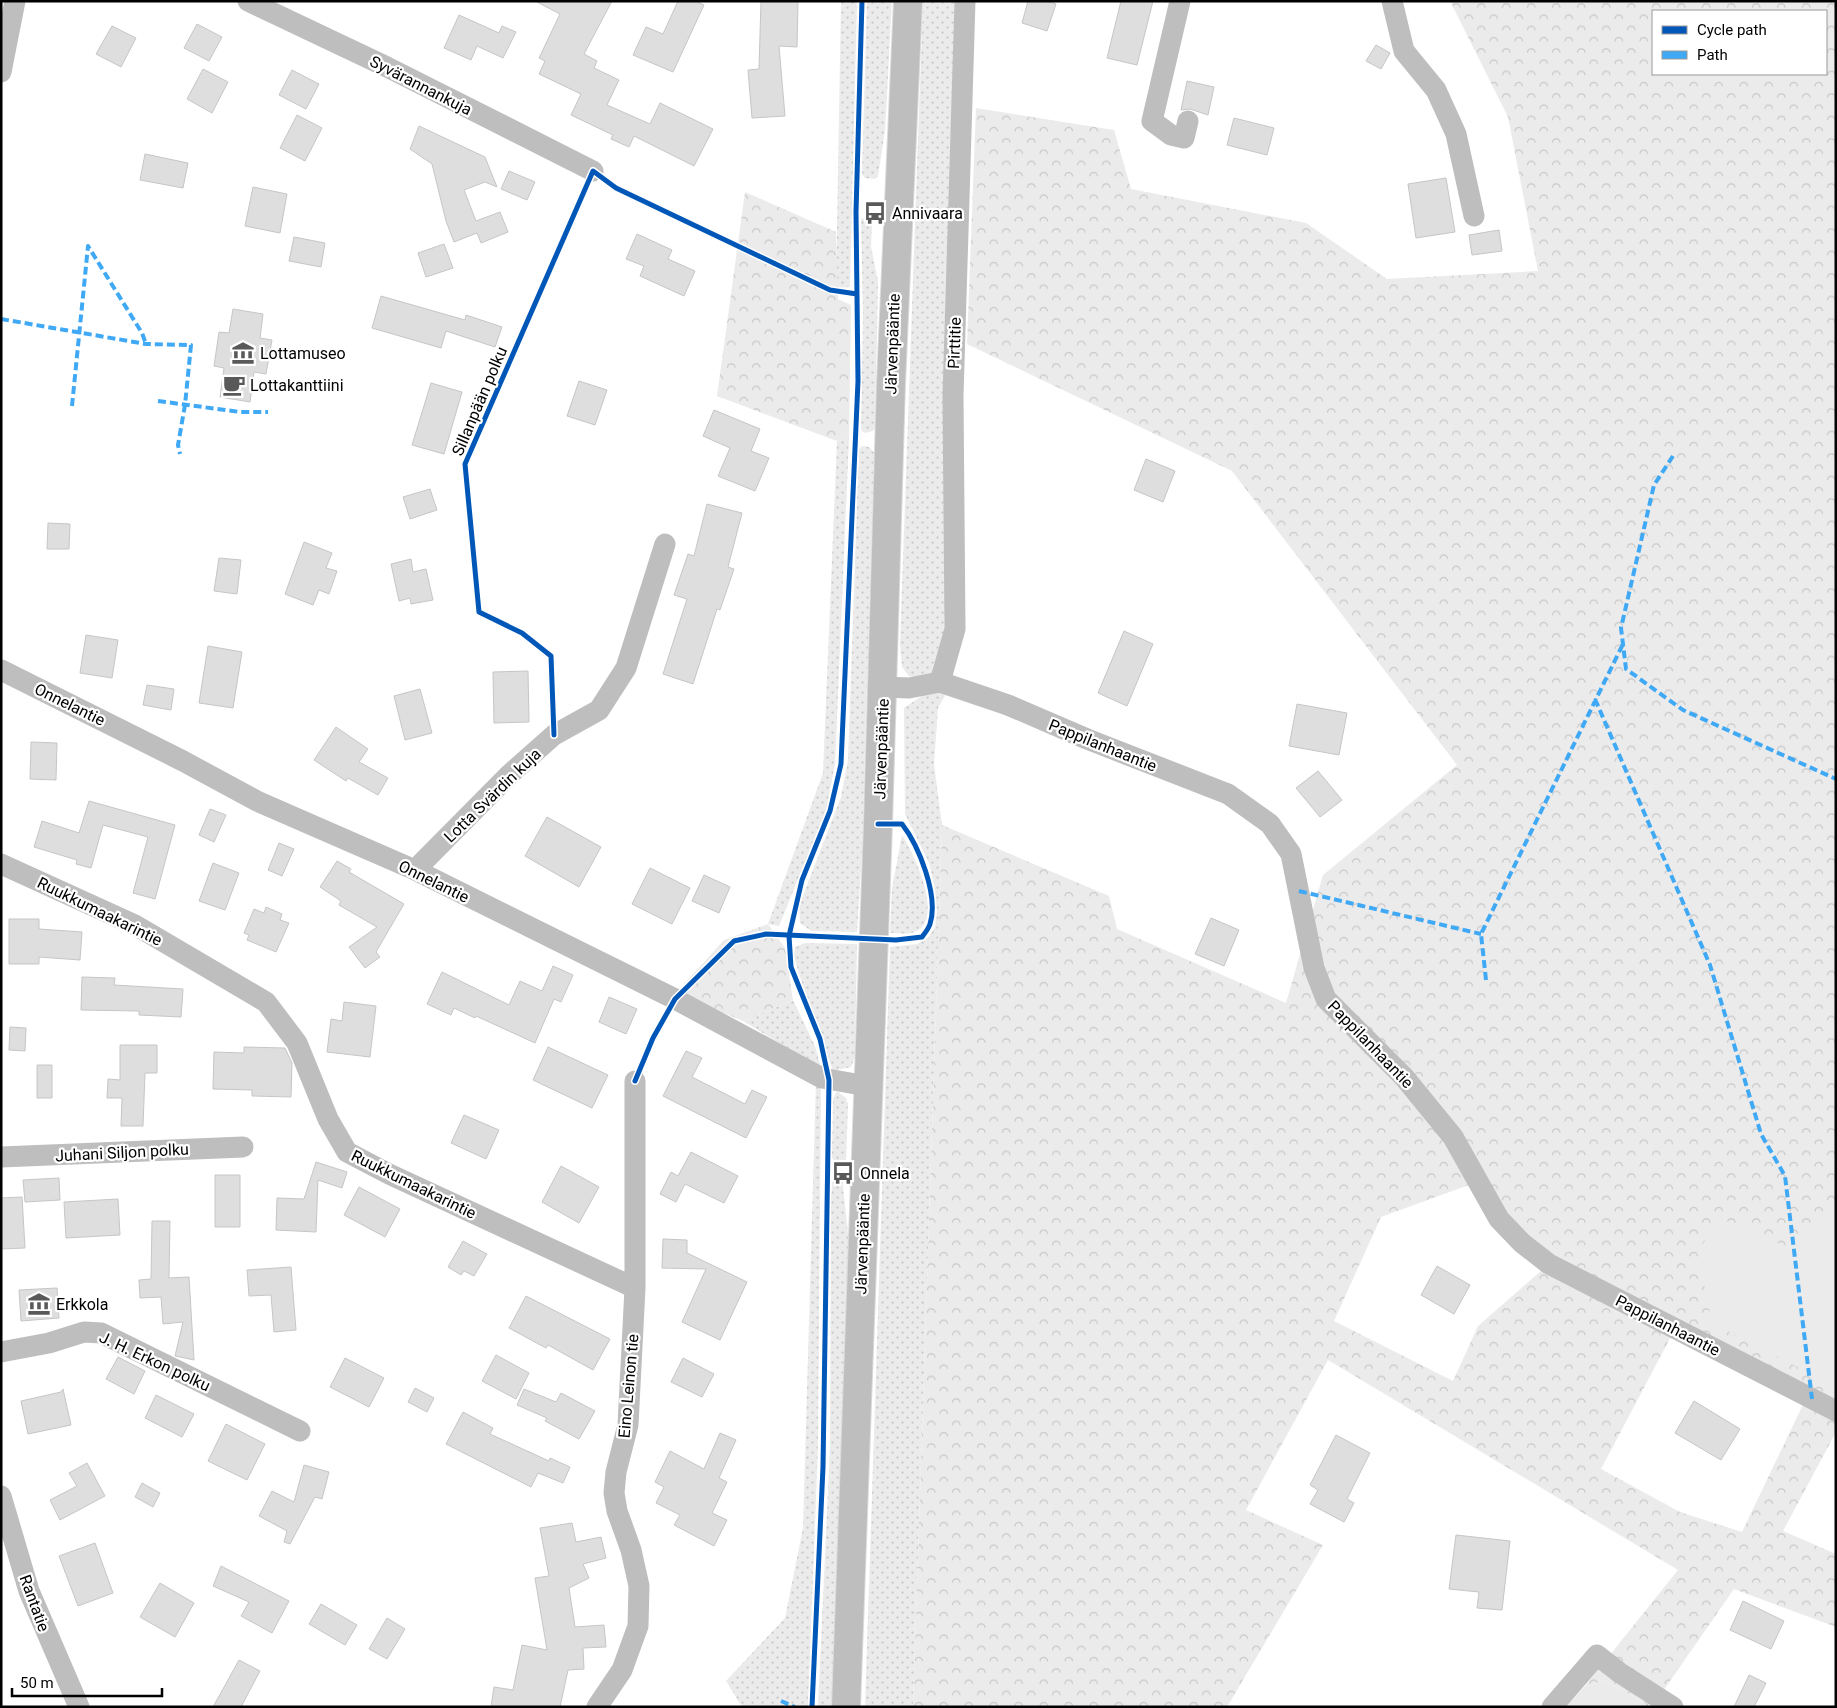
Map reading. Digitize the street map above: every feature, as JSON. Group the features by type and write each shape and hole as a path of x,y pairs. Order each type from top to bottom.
{"main road":[{"name":"Järvenpääntie","path":"846,1707 882,688 890,392 908,1"}],"street":[{"path":"1,72 15,1"},
{"name":"Syvärannankuja","path":"248,1 387,67 593,172"},
{"name":"Pirttitie","path":"940,682 955,629 953,396 966,1"},
{"path":"1180,1 1152,121 1170,135 1184,138 1188,121"},
{"path":"1392,1 1404,51 1436,90 1456,134 1474,216"},
{"name":"Lotta Svärdin kuja","path":"415,870 510,774 554,735 599,710 626,668 665,544"},
{"name":"Onnelantie","path":"1,670 183,761 257,801 415,870 675,999 822,1078 867,1086"},
{"name":"Pappilanhaantie","path":"882,688 909,688 940,682 1008,705 1087,740 1228,794 1270,824 1291,854 1314,968 1326,999 1404,1077 1453,1137 1499,1220 1522,1243 1549,1264 1836,1411"},
{"name":"Ruukkumaakarintie","path":"1,864 136,926 266,1002 297,1043 328,1119 347,1152 388,1174 635,1288"},
{"name":"Eino Leinon tie","path":"597,1707 622,1670 638,1626 639,1586 631,1550 614,1493 616,1472 628,1425 635,1288 635,1080"},
{"name":"Juhani Siljon polku","path":"1,1157 243,1147"},
{"name":"J. H. Erkon polku","path":"1,1352 49,1343 84,1332 101,1333 300,1431"},
{"name":"Rantatie","path":"1,1496 29,1591 79,1707"},
{"path":"1552,1707 1597,1655 1620,1673 1673,1707"}],"green space":[{"path":"841,1 857,1 850,287 836,288"},
{"path":"867,1 892,1 885,131 878,176 875,179 865,178 862,174"},
{"path":"923,1 961,1 944,646 936,672 920,678 909,676 902,667 900,643"},
{"path":"1450,1 1836,1 1836,1432 1783,1531 1836,1554 1836,1627 1734,1589 1652,1707 1646,1707 1645,1703 1605,1681 1585,1686 1678,1570 1328,1360 1246,1510 1323,1545 1227,1707 913,1707 942,825 1109,896 1117,929 1286,1003 1323,875 1457,765 1232,471 967,344 976,108 1114,130 1131,189 1306,223 1387,279 1538,271 1508,117","holes":["1477,1182 1549,1264 1478,1326 1453,1381 1334,1321 1381,1217","1675,1329 1807,1396 1742,1532 1680,1512 1601,1469"]},
{"path":"745,192 836,232 838,299 851,305 849,438 837,441 717,396"},
{"path":"861,218 872,222 871,247 878,281 875,428 873,431 865,433 861,430 863,315"},
{"path":"849,438 835,764 826,810 779,926 768,924 823,773 837,441"},
{"path":"862,446 869,447 874,452 862,854 857,932 811,931 800,923 799,906 841,797 848,760 859,449"},
{"path":"947,692 938,708 934,764 942,825 913,1707 865,1707 890,947 917,944 928,938 935,927 937,913 935,888 929,863 905,814 904,708 926,693"},
{"path":"902,835 919,868 927,896 928,909 926,920 920,929 906,934 890,933 892,888"},
{"path":"768,924 785,948 793,1000 743,1021 676,993 724,940"},
{"path":"805,943 857,944 855,1057 851,1067 833,1071 794,956 795,947"},
{"path":"793,1000 815,1046 820,1064 817,1066 743,1021"},
{"path":"816,1081 821,1086 818,1446 808,1707 742,1707 726,1681 785,1618 803,1528"},
{"path":"837,1091 846,1098 848,1104 846,1162 841,1166 835,1164 832,1157 833,1099"},
{"path":"837,1176 842,1177 849,1243 834,1707 818,1707 830,1447 831,1196 833,1179"},
{"path":"1836,1207 1836,1387 1712,1323 1697,1250 1724,1220 1787,1247"},
{"path":"1605,1681 1645,1703 1646,1707 1566,1707 1585,1686"}],"building":[{"path":"535,1 612,1 584,54 597,61 594,68 619,80 607,105 650,124 660,103 713,129 694,166 634,136 629,147 611,139 613,135 571,115 581,94 539,74 545,61 539,58 560,14"},
{"path":"678,1 695,1 704,5 673,72 633,55 646,27 663,34"},
{"path":"761,1 798,1 797,47 779,46 785,116 752,118 748,70 759,69"},
{"path":"1028,1 1046,1 1056,4 1047,31 1022,23"},
{"path":"1121,1 1153,1 1137,65 1107,58"},
{"path":"459,15 499,33 502,26 516,32 503,58 477,46 471,60 444,48"},
{"path":"197,24 222,37 209,61 184,48"},
{"path":"112,26 136,38 121,67 96,54"},
{"path":"1376,45 1390,53 1381,69 1366,61"},
{"path":"203,69 228,82 212,113 187,99"},
{"path":"292,70 319,84 306,109 279,95"},
{"path":"1187,81 1214,87 1208,115 1190,109 1181,110"},
{"path":"297,115 322,128 305,161 280,148"},
{"path":"1234,118 1274,128 1267,155 1227,145"},
{"path":"419,126 485,157 497,187 485,182 464,190 476,221 500,212 508,232 481,243 477,233 454,242 446,221 432,164 410,149"},
{"path":"145,154 188,163 183,188 140,180"},
{"path":"509,171 535,182 527,200 501,189"},
{"path":"1446,178 1455,232 1416,238 1408,184"},
{"path":"253,187 287,194 280,233 245,226"},
{"path":"1499,230 1502,251 1472,255 1469,235"},
{"path":"637,234 672,250 668,259 695,271 684,296 640,276 644,266 626,259"},
{"path":"294,237 325,243 321,267 289,261"},
{"path":"444,244 453,268 426,277 418,253"},
{"path":"381,296 465,320 466,315 502,327 495,347 446,331 441,348 372,328"},
{"name":"Lottamuseo","path":"233,309 263,314 260,338 272,340 266,374 254,372 250,402 220,397 224,368 214,366 219,332 229,333"},
{"path":"579,381 607,390 595,425 567,416"},
{"path":"431,383 462,392 444,454 412,445"},
{"path":"714,410 760,429 751,451 769,458 755,491 718,476 730,448 703,436"},
{"path":"1146,459 1175,471 1163,502 1134,490"},
{"path":"430,489 437,510 410,519 403,497"},
{"path":"707,504 742,513 728,567 734,569 720,610 717,609 693,684 663,674 687,599 674,595 688,554 694,556"},
{"path":"48,523 70,524 69,549 47,549"},
{"path":"304,542 332,553 326,568 337,571 329,594 319,590 313,605 285,594"},
{"path":"219,558 241,560 237,594 214,591"},
{"path":"411,559 413,572 426,569 433,600 411,604 410,598 399,601 391,564"},
{"path":"1124,631 1153,644 1127,706 1098,693"},
{"path":"86,635 118,640 112,678 80,673"},
{"path":"208,646 242,652 233,708 199,703"},
{"path":"528,671 529,722 494,723 493,672"},
{"path":"147,685 174,689 171,710 143,705"},
{"path":"420,689 432,733 405,740 394,696"},
{"path":"1297,704 1347,713 1339,755 1289,746"},
{"path":"336,727 368,749 359,762 388,778 378,795 348,778 346,781 314,760"},
{"path":"31,742 57,743 56,780 30,779"},
{"path":"1318,771 1342,800 1320,817 1296,788"},
{"path":"89,801 175,825 155,899 133,893 148,837 103,825 91,868 76,864 77,860 34,847 42,821 79,833"},
{"path":"210,809 226,815 214,842 199,835"},
{"path":"547,817 601,847 579,887 525,856"},
{"path":"279,843 294,849 282,876 268,870"},
{"path":"337,861 351,869 349,872 404,904 376,952 380,957 365,968 349,947 377,927 339,905 341,901 320,887"},
{"path":"213,863 239,873 225,910 199,901"},
{"path":"650,868 690,888 672,924 632,904"},
{"path":"704,875 730,887 719,913 692,901"},
{"path":"266,907 282,914 280,920 289,923 276,952 247,940 249,935 244,933 254,909 264,913"},
{"path":"1211,918 1239,930 1224,966 1195,954"},
{"path":"9,919 39,919 39,929 82,932 80,960 39,957 39,964 9,964"},
{"path":"553,966 573,975 561,1002 554,999 535,1043 454,1008 451,1015 427,1004 442,972 509,1005 520,981 542,991"},
{"path":"82,977 115,978 114,985 183,989 181,1017 139,1015 139,1011 81,1010"},
{"path":"609,997 637,1009 626,1034 599,1022"},
{"path":"344,1002 376,1006 370,1057 327,1052 331,1019 342,1021"},
{"path":"10,1027 26,1028 25,1051 9,1050"},
{"path":"120,1045 157,1045 157,1073 145,1073 143,1126 121,1126 122,1098 107,1098 108,1079 120,1080"},
{"path":"244,1047 285,1048 292,1063 291,1097 252,1096 252,1090 213,1089 214,1052 244,1053"},
{"path":"548,1047 608,1075 592,1108 533,1080"},
{"path":"686,1051 702,1058 692,1077 745,1104 752,1090 767,1097 746,1138 663,1096"},
{"path":"37,1065 52,1065 52,1098 37,1098"},
{"path":"464,1115 499,1130 486,1159 451,1143"},
{"path":"691,1152 738,1176 724,1203 685,1184 676,1202 660,1194 671,1172 678,1176"},
{"path":"316,1162 347,1172 342,1188 318,1180 316,1232 276,1230 277,1198 304,1199"},
{"path":"561,1166 599,1187 579,1223 542,1202"},
{"path":"215,1175 240,1175 240,1227 215,1227"},
{"path":"59,1178 60,1200 25,1202 23,1180"},
{"path":"359,1187 400,1209 385,1237 344,1215"},
{"path":"22,1197 25,1248 1,1249 1,1198"},
{"path":"118,1199 120,1235 66,1238 64,1202"},
{"path":"152,1221 170,1221 169,1278 189,1277 194,1360 175,1356 183,1322 163,1324 161,1297 140,1298 139,1280 151,1279"},
{"path":"663,1239 687,1240 687,1253 747,1282 720,1340 682,1322 706,1269 662,1268"},
{"path":"463,1241 487,1254 474,1276 464,1271 461,1275 448,1267"},
{"path":"1437,1266 1470,1285 1454,1314 1421,1295"},
{"path":"291,1267 296,1330 274,1332 271,1295 249,1296 247,1270"},
{"name":"Erkkola","path":"57,1288 59,1318 21,1321 19,1290"},
{"path":"526,1296 610,1339 593,1370 548,1345 546,1348 509,1328"},
{"path":"496,1355 529,1373 516,1399 482,1381"},
{"path":"118,1357 145,1371 134,1394 106,1379"},
{"path":"345,1358 384,1378 369,1407 330,1387"},
{"path":"683,1358 714,1374 702,1397 671,1382"},
{"path":"415,1388 434,1398 427,1412 408,1402"},
{"path":"63,1389 71,1425 28,1434 21,1401 61,1392"},
{"path":"524,1389 556,1402 561,1393 595,1411 579,1439 545,1421 547,1418 517,1405"},
{"path":"156,1395 194,1414 182,1437 145,1418"},
{"path":"1694,1401 1740,1429 1721,1460 1675,1433"},
{"path":"463,1412 493,1428 490,1434 549,1461 550,1458 570,1467 563,1483 538,1473 531,1487 446,1444"},
{"path":"226,1424 265,1444 247,1480 208,1461"},
{"path":"720,1433 736,1440 719,1478 727,1482 712,1513 727,1520 714,1546 674,1525 680,1515 656,1503 664,1487 655,1482 670,1451 704,1469"},
{"path":"1336,1435 1370,1453 1347,1499 1354,1503 1344,1522 1310,1504 1318,1490 1310,1485"},
{"path":"87,1463 105,1496 60,1520 50,1500 77,1486 69,1473"},
{"path":"304,1465 329,1472 322,1499 315,1497 290,1544 284,1542 287,1531 259,1516 272,1491 294,1502"},
{"path":"142,1483 160,1493 153,1507 135,1497"},
{"path":"572,1523 576,1542 601,1537 606,1558 583,1564 589,1578 569,1588 575,1627 604,1625 606,1647 583,1648 584,1669 568,1670 560,1707 491,1707 494,1687 513,1690 522,1645 547,1650 535,1578 549,1576 540,1528"},
{"path":"1456,1535 1510,1541 1502,1610 1477,1608 1479,1592 1449,1589"},
{"path":"95,1543 113,1593 78,1606 59,1556"},
{"path":"221,1566 289,1601 272,1633 241,1616 249,1602 213,1586"},
{"path":"160,1583 194,1603 175,1637 140,1617"},
{"path":"1743,1601 1784,1621 1771,1649 1730,1630"},
{"path":"321,1604 357,1625 345,1645 309,1624"},
{"path":"387,1618 405,1629 387,1659 369,1649"},
{"path":"239,1660 260,1671 241,1707 213,1707"},
{"path":"1749,1675 1766,1683 1754,1707 1734,1707"}],"marked path":[{"path":"72,406 88,246 142,333 146,344"},
{"path":"1,319 146,344 191,345 185,405 178,445 180,454"},
{"path":"158,401 240,412 268,412"},
{"path":"1673,456 1654,485 1621,628 1626,669 1683,710 1836,779"},
{"path":"1486,980 1481,934 1623,644"},
{"path":"1595,699 1710,965 1761,1134 1785,1176 1812,1399"},
{"path":"1299,891 1481,934"},
{"path":"781,1701 795,1707"}],"cycle path":[{"path":"812,1707 823,1467 829,1080 820,1039 791,967 789,936 802,880 830,811 841,764 858,381 856,212 862,1"},
{"name":"Sillanpään polku","path":"554,735 551,656 522,633 479,612 465,464 593,171 616,188 830,290 857,294"},
{"path":"635,1081 653,1038 675,999 734,941 766,934 896,940 922,937 929,926 932,900 930,886 921,858 902,824 878,824"}],"place":[{"name":"Annivaara","path":"875,213"},
{"name":"Lottamuseo","path":"243,353"},
{"name":"Lottakanttiini","path":"234,385"},
{"name":"Onnela","path":"843,1173"},
{"name":"Erkkola","path":"39,1304"}]}
